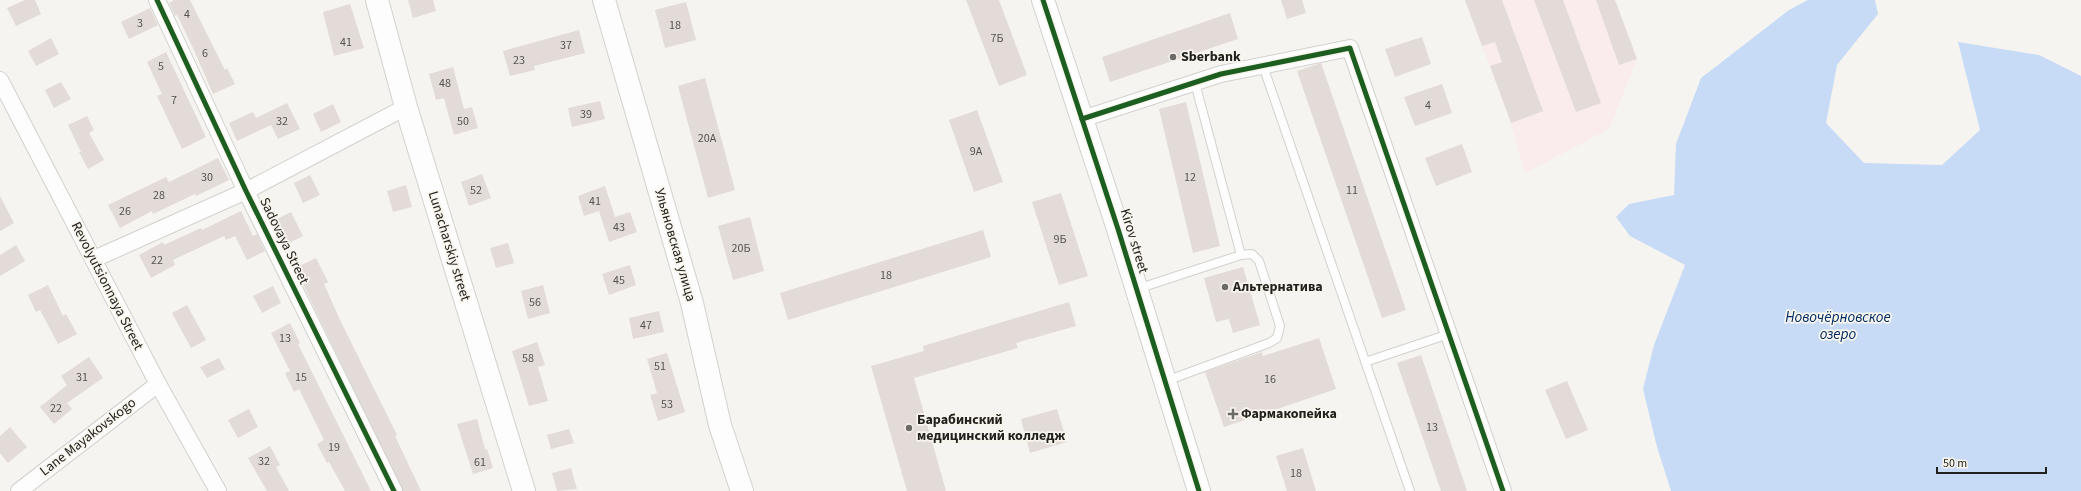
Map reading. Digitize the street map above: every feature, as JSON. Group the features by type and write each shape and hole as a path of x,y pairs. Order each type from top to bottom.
{"street":[{"name":"Sadovaya Street","path":"157,0 246,191 394,491"},
{"name":"Lunacharskiy street","path":"377,0 406,107 524,491"},
{"name":"Ульяновская улица","path":"604,0 692,303 720,425 742,491"},
{"name":"Kirov street","path":"1043,0 1137,289 1199,491"},
{"path":"1082,119 1221,74 1350,48 1503,491"},
{"name":"Revolyutsionnaya Street","path":"0,80 158,384 218,491"},
{"path":"94,259 246,191 406,107"},
{"name":"Lane Mayakovskogo","path":"19,491 158,384"}],"lane":[{"path":"1264,66 1410,491"},
{"path":"1195,83 1241,255"},
{"path":"1137,289 1241,255 1252,254 1259,261 1280,326 1277,338 1269,343 1165,381"},
{"path":"1365,362 1448,334"}],"shaded area":[{"path":"1465,0 1615,0 1637,59 1609,129 1525,173 1511,123"}],"water":[{"name":"Новочёрновское озеро","path":"1808,0 1875,0 1878,14 1837,65 1826,123 1864,163 1942,165 1980,130 1958,42 2039,55 2081,76 2081,491 1671,491 1657,447 1643,389 1654,345 1685,265 1630,236 1616,217 1629,204 1674,195 1676,144 1701,78 1789,10"}],"building":[{"path":"25,0 35,0 41,14 16,26 7,8"},
{"path":"174,0 190,0 225,70 227,68 235,84 213,94 193,48 177,15 175,16 169,3"},
{"path":"408,0 433,0 436,11 413,18"},
{"path":"966,0 999,0 1027,75 999,86"},
{"path":"1281,0 1302,0 1306,13 1287,19"},
{"path":"1465,0 1502,0 1543,111 1511,123 1490,66 1502,62 1495,42 1482,46"},
{"path":"1534,0 1563,0 1601,103 1576,112"},
{"path":"1596,0 1615,0 1637,59 1619,65"},
{"path":"686,2 696,40 665,48 655,10"},
{"path":"350,4 364,48 334,56 323,12"},
{"path":"150,8 158,25 129,39 121,22"},
{"path":"1230,13 1238,39 1110,82 1102,57"},
{"path":"579,30 585,53 534,66 535,70 510,76 503,51"},
{"path":"1422,37 1431,64 1395,77 1385,49"},
{"path":"51,38 59,54 36,66 28,51"},
{"path":"166,52 206,137 182,149 157,96 162,94 147,62"},
{"path":"1321,63 1406,310 1382,318 1297,71"},
{"path":"453,67 464,109 472,107 478,128 454,135 444,98 436,100 429,74"},
{"path":"705,78 735,190 708,198 678,86"},
{"path":"61,82 71,99 54,108 45,90"},
{"path":"1442,84 1452,113 1415,126 1404,97"},
{"path":"600,101 605,119 572,127 568,108"},
{"path":"1186,102 1220,246 1193,253 1159,109"},
{"path":"287,103 300,129 278,139 271,125 237,141 229,123 253,112 256,118"},
{"path":"333,104 341,122 321,132 313,114"},
{"path":"977,110 1003,182 974,192 949,120"},
{"path":"87,116 94,130 89,133 104,160 88,169 68,125"},
{"path":"1462,144 1472,172 1436,186 1425,158"},
{"path":"218,158 229,180 153,214 152,211 120,228 108,205 166,177 169,182"},
{"path":"482,174 491,198 469,206 461,182"},
{"path":"310,175 320,195 303,203 294,183"},
{"path":"406,185 412,207 393,212 387,191"},
{"path":"605,186 615,217 630,212 637,232 609,242 599,211 584,216 578,196"},
{"path":"1061,193 1088,276 1059,285 1032,202"},
{"path":"0,196 14,223 0,231"},
{"path":"241,211 253,236 257,234 265,251 247,260 235,236 226,240 224,236 173,260 175,265 151,278 139,255 163,242 164,245 201,228 202,230"},
{"path":"291,212 303,236 285,245 273,221"},
{"path":"750,217 764,271 733,280 718,226"},
{"path":"983,230 991,257 788,320 780,293"},
{"path":"508,243 514,263 496,268 490,248"},
{"path":"16,245 25,261 0,276 0,255"},
{"path":"316,258 328,282 324,284 340,320 397,435 395,436 421,491 403,491 295,268"},
{"path":"630,265 636,285 609,295 602,274"},
{"path":"1243,267 1260,325 1233,333 1229,319 1216,322 1204,278"},
{"path":"48,285 63,316 66,314 77,334 58,344 40,310 36,312 28,295"},
{"path":"543,285 550,313 528,319 521,291"},
{"path":"273,286 281,303 262,313 253,296"},
{"path":"1069,302 1076,326 1016,343 1018,348 914,378 946,491 907,491 871,366 924,351 923,346"},
{"path":"187,305 206,340 191,348 172,313"},
{"path":"659,311 664,332 633,339 629,318"},
{"path":"290,323 300,343 298,344 371,491 345,491 317,444 324,440 299,389 294,392 285,373 290,371 271,333"},
{"path":"1319,338 1336,389 1224,427 1205,372 1262,352 1263,356"},
{"path":"537,342 545,365 538,367 548,401 529,406 512,351"},
{"path":"667,353 685,412 658,421 650,395 657,393 647,359"},
{"path":"1421,355 1467,491 1441,491 1397,363"},
{"path":"89,357 103,378 67,403 72,409 54,424 40,407 67,385 61,376"},
{"path":"219,358 225,369 207,378 200,367"},
{"path":"1567,381 1588,430 1566,439 1545,390"},
{"path":"249,409 258,427 238,438 228,420"},
{"path":"1057,409 1067,442 1030,453 1021,419"},
{"path":"477,419 485,449 487,449 493,468 473,474 457,424"},
{"path":"10,427 27,447 8,463 0,453 0,436"},
{"path":"569,429 574,443 551,449 547,435"},
{"path":"270,446 280,465 276,467 289,491 267,491 248,458"},
{"path":"1303,448 1316,491 1287,491 1276,456"},
{"path":"571,468 577,489 557,491 552,473"}],"cycle path":[{"path":"157,0 246,191 394,491"},
{"path":"1043,0 1118,229 1199,491"},
{"path":"1082,119 1221,74 1350,48 1503,491"}],"place":[{"name":"Sberbank","path":"1173,57"},
{"name":"Альтернатива","path":"1225,287"},
{"name":"Фармакопейка","path":"1233,414"},
{"name":"Барабинский медицинский колледж","path":"909,428"}]}
